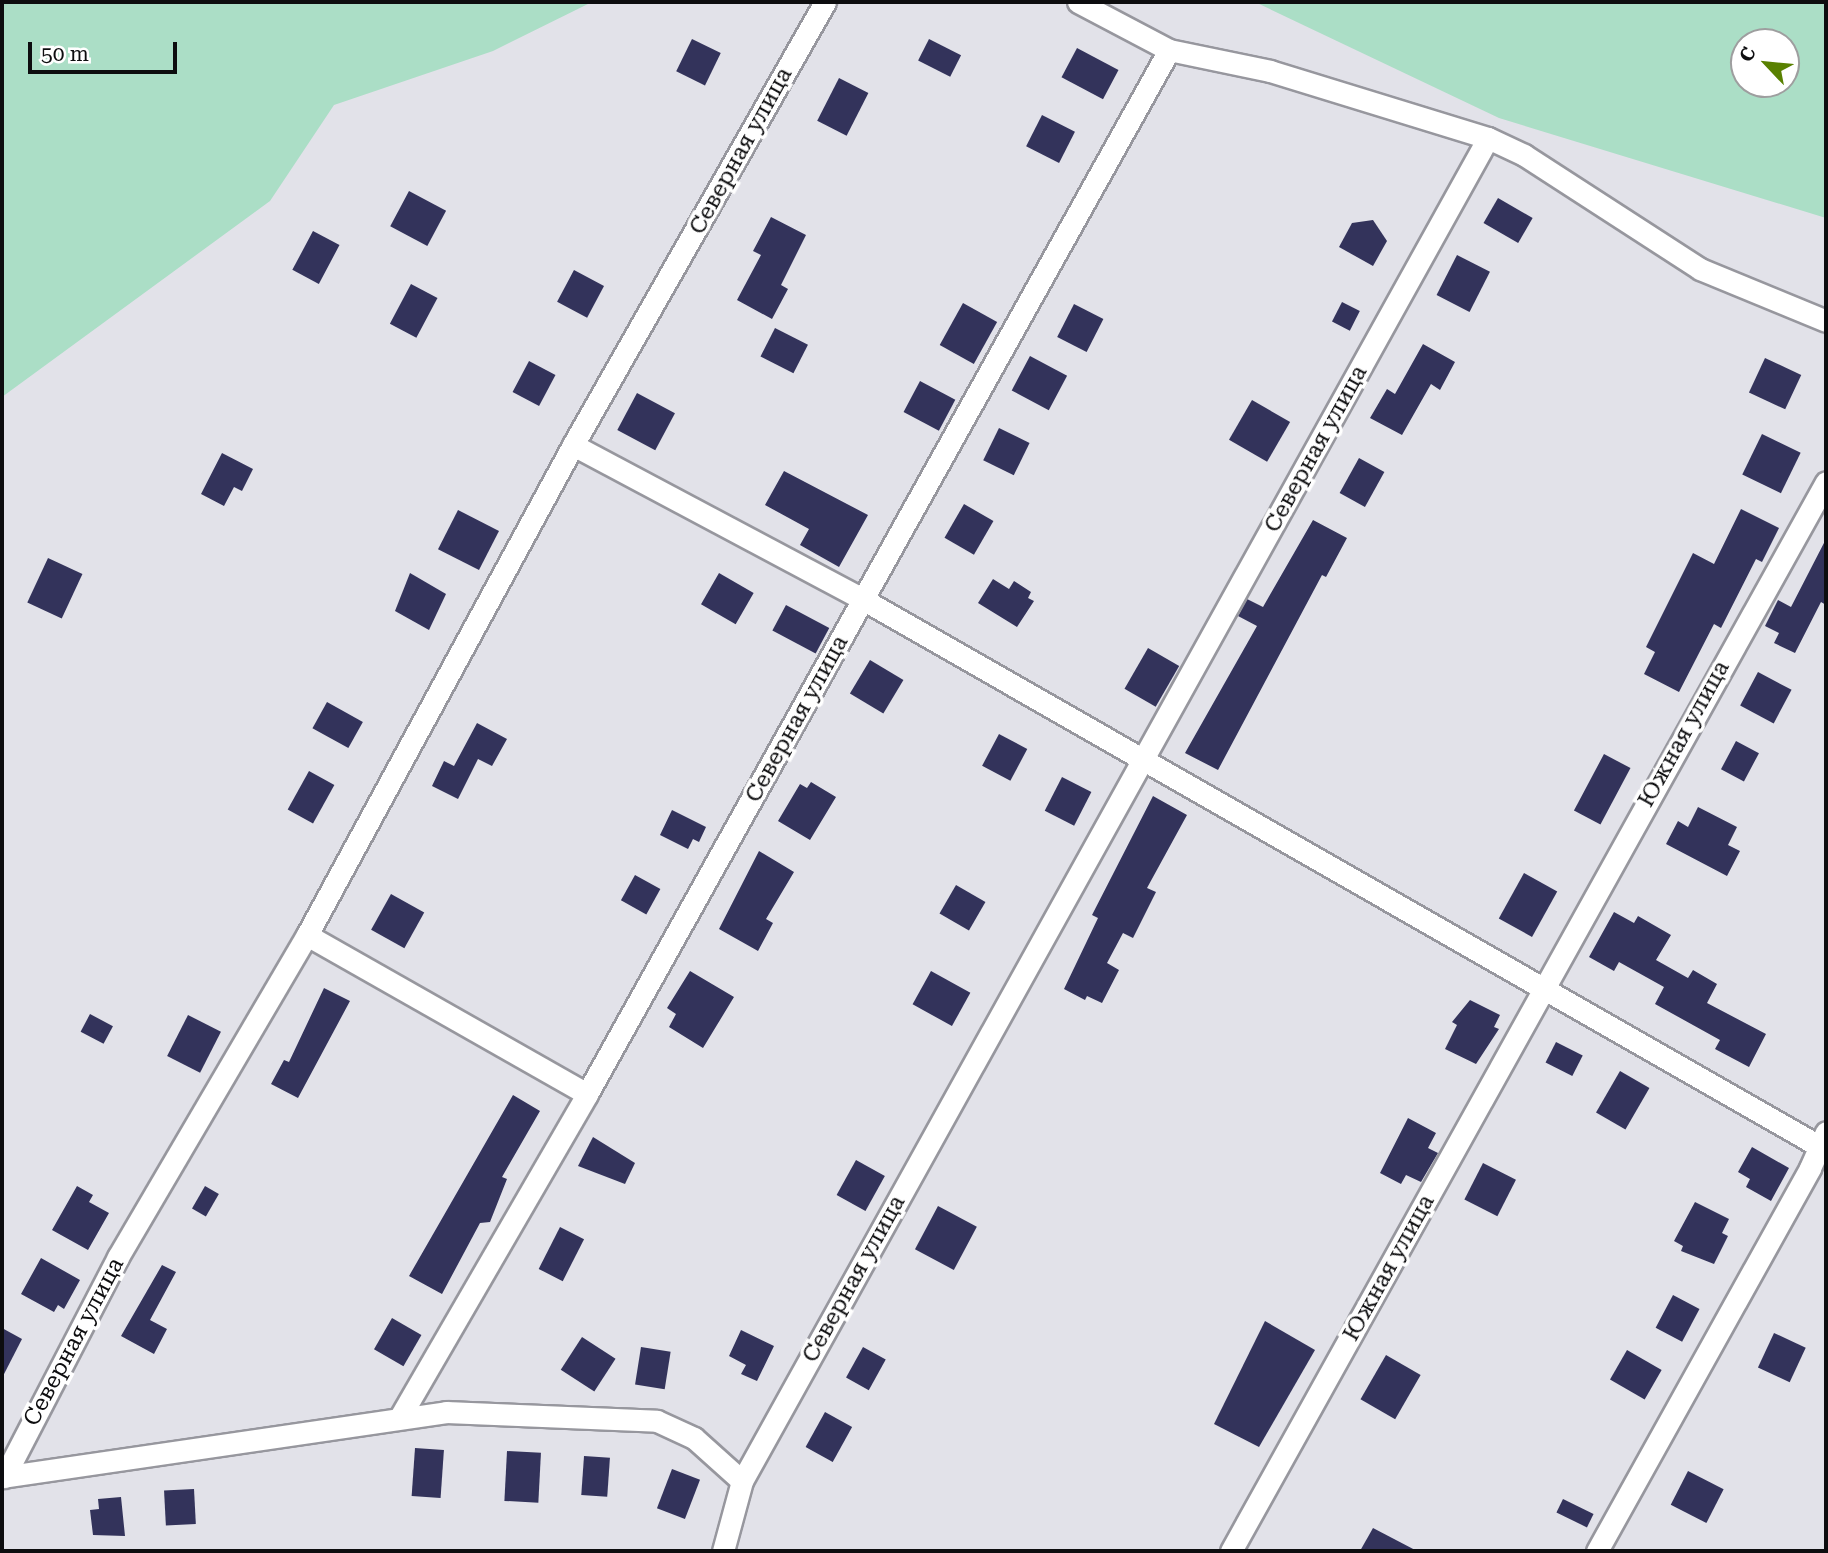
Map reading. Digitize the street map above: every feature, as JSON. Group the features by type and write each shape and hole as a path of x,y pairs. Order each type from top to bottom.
{"street":[{"name":"Северная улица","path":"3,1477 118,1257 307,935 573,445 825,2"},
{"path":"1078,2 1169,50 1270,71 1488,138 1524,155 1700,269 1826,321"},
{"name":"Северная улица","path":"400,1417 587,1094 1169,50"},
{"name":"Северная улица","path":"3,1477 369,1426 400,1417 446,1412 657,1421 694,1438 742,1481 1488,138"},
{"path":"573,445 864,600 1545,988 1824,1143 1597,1551"},
{"name":"Южная улица","path":"1233,1550 1826,482"},
{"path":"307,935 587,1094"},
{"path":"723,1551 742,1481"}],"green space":[{"path":"2,2 592,2 493,51 334,105 270,201 2,397"},
{"path":"1255,2 1826,2 1826,218 1499,118"}],"building":[{"path":"692,39 721,53 705,85 676,71"},
{"path":"929,39 961,55 950,77 918,60"},
{"path":"1077,48 1118,70 1103,99 1062,77"},
{"path":"839,78 868,93 847,136 817,121"},
{"path":"1042,115 1075,132 1059,163 1026,146"},
{"path":"409,191 446,211 427,246 390,226"},
{"path":"1498,198 1533,218 1518,243 1484,223"},
{"path":"771,217 806,235 781,285 788,289 772,319 737,300 761,255 753,251"},
{"path":"1373,220 1387,241 1373,266 1339,247 1352,223"},
{"path":"313,231 339,245 319,284 292,270"},
{"path":"1457,255 1490,272 1470,312 1437,295"},
{"path":"574,270 604,286 587,318 557,302"},
{"path":"411,284 437,298 416,338 390,324"},
{"path":"1342,302 1360,311 1350,331 1332,322"},
{"path":"963,303 997,322 974,364 940,345"},
{"path":"1074,304 1103,319 1087,352 1057,337"},
{"path":"775,328 808,345 793,373 760,357"},
{"path":"1423,344 1455,362 1440,390 1431,384 1402,435 1370,418 1387,389 1395,394"},
{"path":"1030,356 1067,376 1049,410 1012,390"},
{"path":"1765,358 1801,375 1785,409 1749,392"},
{"path":"529,361 555,375 539,406 513,392"},
{"path":"920,381 955,400 939,431 904,412"},
{"path":"637,393 675,413 655,450 617,430"},
{"path":"1252,400 1290,422 1267,462 1229,440"},
{"path":"999,428 1030,443 1014,475 983,460"},
{"path":"1762,434 1801,453 1781,493 1742,474"},
{"path":"222,453 253,469 242,491 234,487 224,506 201,494"},
{"path":"1359,458 1384,472 1365,507 1340,493"},
{"path":"784,471 868,515 839,567 800,545 809,529 765,505"},
{"path":"964,504 993,521 974,555 945,538"},
{"path":"1741,509 1779,528 1762,562 1756,559 1721,628 1714,624 1679,692 1644,674 1655,652 1646,647 1693,553 1714,564"},
{"path":"458,510 499,531 479,570 438,549"},
{"path":"1313,520 1347,538 1326,577 1322,575 1218,770 1185,753 1257,626 1238,616 1247,599 1263,607"},
{"path":"1826,539 1826,605 1821,602 1795,653 1774,643 1779,633 1765,626 1778,600 1791,607"},
{"path":"48,558 82,574 62,618 27,602"},
{"path":"410,573 446,594 429,630 395,611"},
{"path":"719,573 754,593 736,624 701,604"},
{"path":"993,579 1009,589 1014,581 1031,592 1028,598 1034,601 1017,627 978,603"},
{"path":"786,605 829,628 816,654 772,631"},
{"path":"1148,648 1179,666 1156,707 1124,689"},
{"path":"870,660 903,680 883,714 850,693"},
{"path":"1758,672 1792,690 1774,723 1740,706"},
{"path":"327,702 363,722 348,748 312,728"},
{"path":"477,723 507,739 492,766 478,759 458,799 432,786 444,761 454,766"},
{"path":"999,734 1027,749 1010,781 982,766"},
{"path":"1736,741 1759,753 1744,781 1721,769"},
{"path":"1604,754 1630,768 1600,825 1574,811"},
{"path":"309,771 334,785 313,824 288,809"},
{"path":"1062,777 1091,792 1074,826 1045,811"},
{"path":"811,782 836,797 810,840 778,821 800,784 807,788"},
{"path":"1153,796 1187,815 1147,888 1156,892 1133,938 1123,933 1107,963 1119,970 1102,1003 1087,996 1085,1000 1064,989 1098,918 1092,915"},
{"path":"1698,807 1737,827 1728,845 1740,851 1727,876 1666,844 1678,821 1688,827"},
{"path":"672,810 706,827 699,842 693,839 688,849 660,835"},
{"path":"759,851 794,872 766,919 773,923 758,951 719,929"},
{"path":"1524,873 1557,891 1532,937 1499,918"},
{"path":"635,875 660,889 646,914 621,900"},
{"path":"956,885 985,902 969,931 940,914"},
{"path":"391,894 424,912 404,948 371,930"},
{"path":"1614,912 1634,923 1638,916 1671,935 1656,960 1688,978 1693,970 1717,984 1707,1003 1766,1034 1749,1067 1715,1049 1720,1040 1655,1004 1664,987 1619,962 1614,971 1589,957"},
{"path":"690,971 734,997 703,1048 669,1027 676,1014 667,1008"},
{"path":"931,971 970,993 952,1026 913,1004"},
{"path":"324,988 350,1001 298,1098 271,1084 284,1060 289,1062"},
{"path":"1470,1000 1500,1015 1494,1027 1499,1029 1476,1064 1445,1049 1457,1025 1452,1022"},
{"path":"90,1014 113,1026 104,1044 81,1032"},
{"path":"188,1015 221,1032 200,1073 167,1056"},
{"path":"1556,1042 1583,1056 1572,1076 1546,1062"},
{"path":"1620,1071 1649,1088 1625,1130 1596,1113"},
{"path":"513,1095 540,1111 502,1177 507,1179 490,1222 480,1223 442,1294 409,1276"},
{"path":"1408,1118 1436,1133 1428,1148 1438,1153 1421,1182 1406,1175 1401,1184 1380,1173"},
{"path":"593,1137 635,1163 625,1184 578,1166"},
{"path":"1752,1147 1789,1168 1771,1201 1746,1187 1750,1179 1738,1172"},
{"path":"856,1160 885,1176 865,1211 837,1195"},
{"path":"1483,1163 1516,1180 1497,1216 1464,1200"},
{"path":"77,1186 93,1195 89,1202 109,1213 88,1250 52,1230"},
{"path":"205,1186 219,1194 206,1217 192,1209"},
{"path":"1695,1202 1729,1219 1722,1233 1728,1236 1714,1264 1681,1251 1683,1246 1674,1241"},
{"path":"938,1206 977,1227 954,1270 915,1249"},
{"path":"560,1227 584,1239 563,1281 539,1269"},
{"path":"41,1258 80,1280 64,1309 58,1305 54,1312 21,1294"},
{"path":"162,1265 176,1272 150,1320 167,1329 154,1354 121,1336"},
{"path":"1673,1295 1699,1309 1682,1342 1656,1328"},
{"path":"392,1318 421,1335 403,1366 374,1349"},
{"path":"1265,1321 1315,1350 1259,1447 1214,1424"},
{"path":"2,1328 22,1339 2,1378"},
{"path":"741,1330 774,1346 757,1381 741,1374 746,1365 729,1356"},
{"path":"1774,1333 1806,1348 1790,1382 1758,1367"},
{"path":"582,1337 616,1359 594,1391 561,1370"},
{"path":"641,1347 671,1352 665,1389 635,1385"},
{"path":"863,1347 886,1360 869,1390 846,1378"},
{"path":"1627,1350 1662,1370 1645,1399 1610,1379"},
{"path":"1386,1355 1421,1375 1395,1419 1360,1399"},
{"path":"825,1412 852,1427 833,1462 806,1447"},
{"path":"415,1448 444,1450 441,1498 412,1496"},
{"path":"507,1451 541,1453 538,1503 504,1501"},
{"path":"584,1456 610,1458 607,1497 581,1495"},
{"path":"672,1469 700,1480 685,1519 657,1508"},
{"path":"1688,1471 1724,1489 1706,1523 1671,1505"},
{"path":"194,1489 196,1524 166,1526 164,1491"},
{"path":"121,1497 125,1536 93,1535 90,1510 99,1509 98,1499"},
{"path":"1563,1499 1594,1514 1587,1527 1556,1512"},
{"path":"1373,1528 1417,1551 1360,1551"}]}
